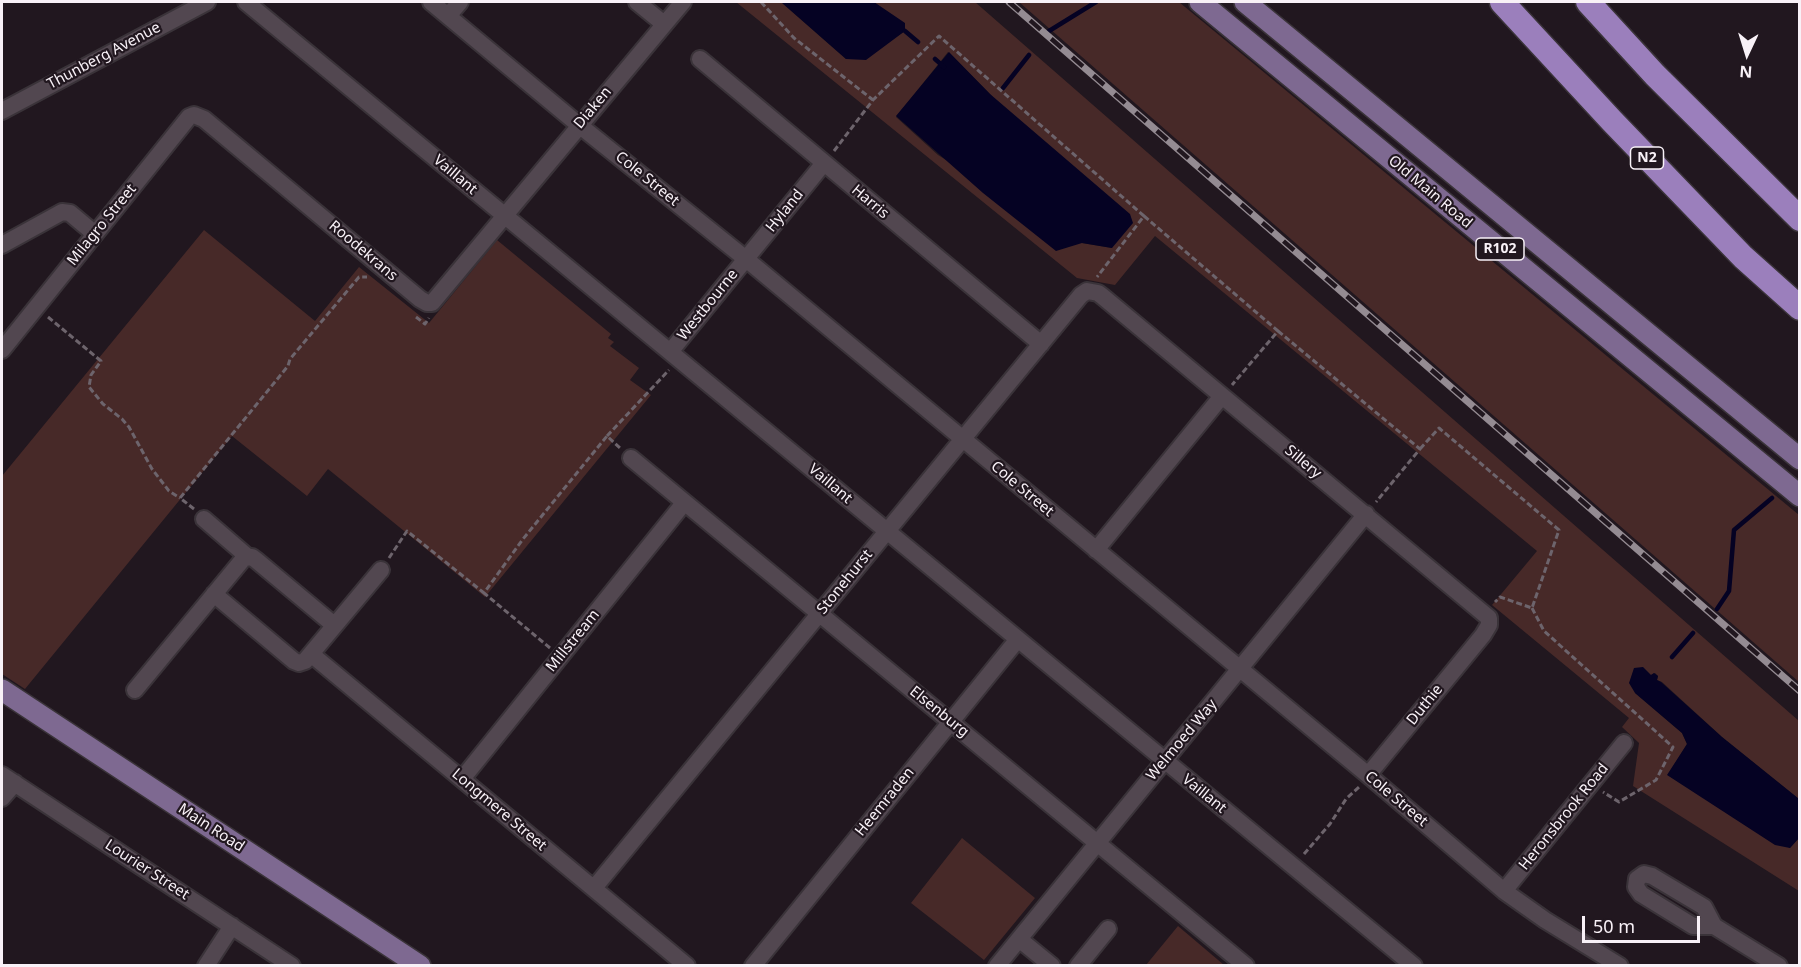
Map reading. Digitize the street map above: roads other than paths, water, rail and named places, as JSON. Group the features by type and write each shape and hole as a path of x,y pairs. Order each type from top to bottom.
{"highway":[{"name":"N2","path":"1502,2 1612,121 1735,248 1800,308"},
{"path":"1588,2 1655,75 1800,219"}],"main road":[{"name":"Old Main Road","path":"1200,2 1800,496"},
{"name":"Old Main Road","path":"1245,2 1800,459"},
{"name":"Main Road","path":"2,690 420,966"}],"street":[{"name":"Thunberg Avenue","path":"2,111 207,2"},
{"name":"Vaillant","path":"246,2 1414,966"},
{"name":"Cole Street","path":"431,2 746,259 1368,775 1504,891 1545,920 1620,966"},
{"path":"448,16 460,2"},
{"path":"637,2 664,24"},
{"name":"Diaken","path":"504,216 683,2"},
{"name":"Harris","path":"700,59 1041,344"},
{"name":"Milagro Street","path":"2,350 189,117 198,115 208,122"},
{"name":"Roodekrans","path":"208,122 420,299 430,304 504,216"},
{"name":"Hyland","path":"746,259 824,163"},
{"path":"2,245 62,212 70,213 95,234"},
{"name":"Westbourne","path":"675,355 746,259"},
{"name":"Stonehurst","path":"594,888 1080,295 1095,293"},
{"name":"Sillery","path":"1095,293 1484,613 1490,622 1483,634"},
{"path":"1096,550 1222,396"},
{"name":"Elsenburg","path":"631,458 1246,966"},
{"name":"Millstream","path":"462,779 684,503"},
{"name":"Welmoed Way","path":"997,966 1366,514"},
{"path":"204,519 334,625"},
{"path":"135,690 240,561 248,557"},
{"path":"214,594 297,663 302,662 311,654 381,570"},
{"name":"Duthie","path":"1368,775 1483,634"},
{"name":"Heemraden","path":"753,966 1018,639"},
{"name":"Longmere Street","path":"311,654 687,966"},
{"name":"Heronsbrook Road","path":"1504,891 1624,743"},
{"path":"2,798 8,779"},
{"name":"Lourier Street","path":"8,779 292,966"},
{"path":"206,966 232,926"},
{"path":"1714,926 1779,966"},
{"path":"1078,966 1108,929"},
{"path":"1019,939 1052,966"}],"water":[{"path":"781,2 874,2 905,23 905,31 866,60 846,59"},
{"path":"949,52 990,94 1130,214 1133,223 1112,248 1082,243 1056,251 983,193 896,116"},
{"path":"1643,667 1651,675 1654,673 1658,676 1657,680 1722,737 1799,799 1799,838 1790,848 1775,845 1667,775 1687,744 1682,733 1635,693 1629,683 1634,668"}],"waterway":[{"path":"1049,31 1096,2"},
{"path":"905,31 918,42"},
{"path":"1003,88 1029,55"},
{"path":"935,59 944,67"},
{"path":"1717,609 1729,591 1734,530 1772,498"},
{"path":"1672,657 1693,633"}],"railway":[{"path":"1009,2 1800,691"}]}
